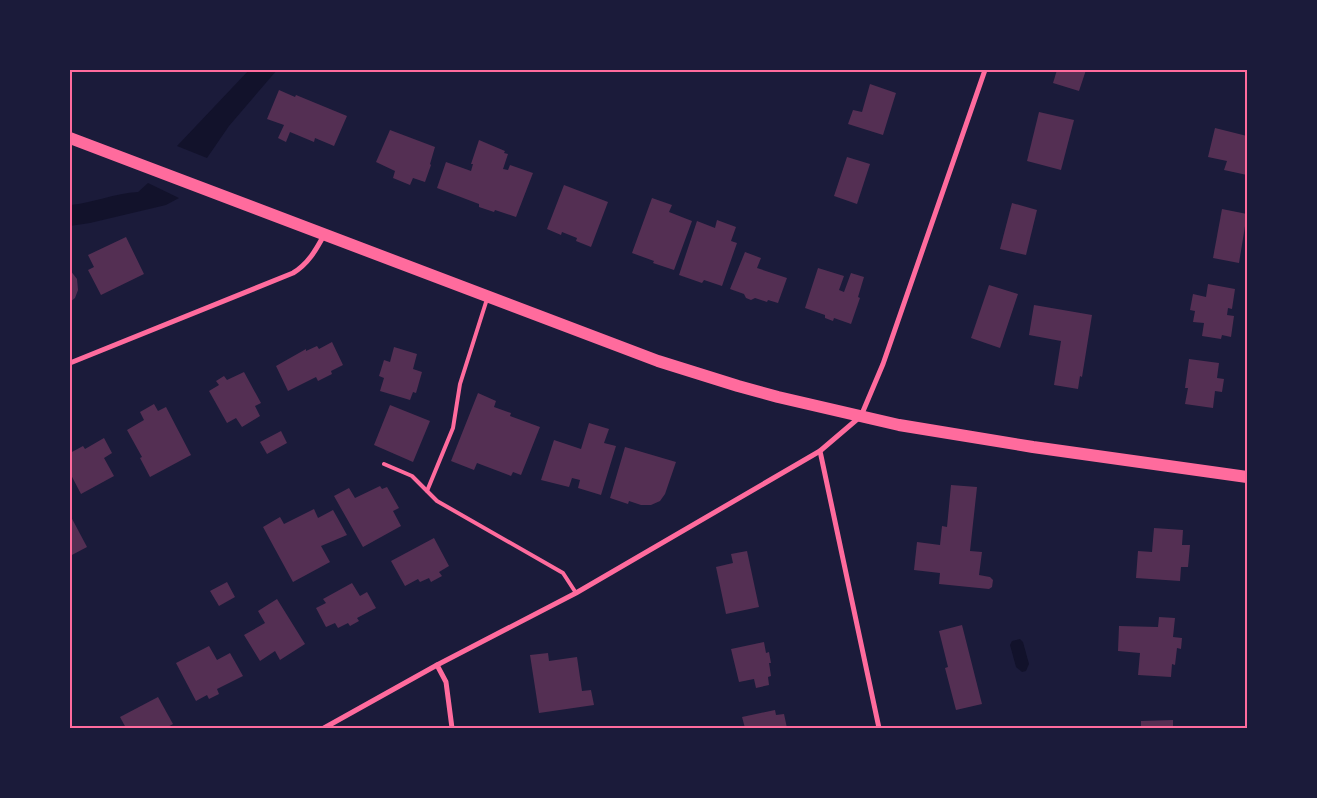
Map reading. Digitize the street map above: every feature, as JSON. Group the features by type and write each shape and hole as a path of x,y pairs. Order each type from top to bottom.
{"main road":[{"path":"70,138 676,366 778,397 970,438 1247,477"}],"street":[{"path":"324,728 437,665 576,593 820,451 861,416 883,364 985,70"},
{"path":"70,363 293,273 301,268 310,258 325,234"},
{"path":"820,451 879,728"},
{"path":"437,665 446,682 452,728"}],"lane":[{"path":"427,491 452,428 460,384 488,296"},
{"path":"384,464 412,476 438,501 563,573 576,593"}],"shaded area":[{"path":"249,70 277,70 229,126 207,158 177,146"},
{"path":"148,183 179,198 166,205 70,226 70,205 138,192"},
{"path":"1020,639 1023,642 1029,664 1026,671 1022,672 1016,667 1010,645 1012,641"}],"building":[{"path":"1057,70 1086,70 1079,91 1053,83"},
{"path":"870,84 896,93 883,135 848,124 853,110 862,112"},
{"path":"279,90 347,116 334,146 315,138 314,142 290,132 286,142 278,138 284,125 267,119"},
{"path":"1039,112 1074,120 1061,170 1027,161"},
{"path":"1215,128 1247,136 1247,175 1224,170 1227,161 1208,157"},
{"path":"390,130 435,147 425,182 413,178 410,185 393,178 395,171 376,162"},
{"path":"479,140 508,154 503,169 508,170 510,165 533,173 516,217 479,207 479,204 437,188 446,162 471,171 473,164 471,164"},
{"path":"847,157 870,164 857,204 834,196"},
{"path":"564,185 608,202 591,247 576,241 577,238 562,232 561,235 547,229"},
{"path":"652,198 672,205 669,212 692,221 674,270 632,253"},
{"path":"1012,203 1037,210 1026,255 1000,249"},
{"path":"1222,209 1247,214 1239,263 1213,258"},
{"path":"717,220 736,227 731,241 737,243 722,286 704,280 702,283 679,275 697,221 715,228"},
{"path":"126,237 144,274 101,295 88,270 94,267 88,255"},
{"path":"745,252 761,258 757,268 787,278 778,303 755,298 751,300 746,298 744,294 730,289"},
{"path":"818,268 844,276 839,290 844,292 851,273 864,277 858,297 860,298 851,324 834,318 833,321 825,318 825,315 805,308"},
{"path":"70,270 77,279 78,290 75,298 70,302"},
{"path":"1208,284 1235,289 1232,309 1228,308 1227,315 1234,316 1231,337 1222,335 1221,339 1202,336 1204,323 1193,322 1195,311 1190,310 1193,294 1206,297"},
{"path":"989,285 1018,294 1000,348 971,338"},
{"path":"1034,305 1092,315 1082,377 1080,376 1078,389 1054,385 1061,341 1029,335"},
{"path":"332,342 343,365 331,371 332,374 318,381 316,377 288,391 276,366 306,349 306,351 317,346 319,349"},
{"path":"394,347 417,354 413,369 422,372 416,393 413,392 410,400 380,391 384,378 379,376 384,360 390,362"},
{"path":"1189,359 1219,363 1217,378 1224,379 1222,392 1215,391 1213,408 1185,404 1188,388 1185,388"},
{"path":"244,372 261,403 255,406 260,416 242,427 236,418 227,423 209,391 219,385 216,381 224,376 227,380"},
{"path":"478,393 496,401 494,407 511,413 510,416 540,427 521,475 513,472 511,476 477,463 474,470 451,461"},
{"path":"154,404 158,411 166,407 191,455 150,477 140,458 142,457 127,430 144,420 140,412"},
{"path":"390,405 430,421 413,462 374,445"},
{"path":"589,423 609,429 604,443 616,446 601,495 578,488 580,480 572,478 569,487 541,480 554,440 581,449"},
{"path":"281,431 287,443 267,454 260,442"},
{"path":"104,438 112,453 104,458 114,476 81,494 70,473 70,453 83,446 85,449"},
{"path":"625,447 676,462 665,494 660,501 651,505 641,505 629,501 628,504 610,498"},
{"path":"951,485 977,487 970,551 982,552 979,575 990,577 993,580 992,587 989,589 939,584 940,573 914,570 917,542 940,545 942,526 947,527"},
{"path":"380,486 382,489 387,487 399,508 393,511 401,526 363,547 334,496 349,488 355,498"},
{"path":"314,509 318,518 333,510 347,535 321,546 330,562 293,582 263,527 280,517 284,524"},
{"path":"70,515 87,547 70,556"},
{"path":"1154,528 1183,530 1182,545 1190,545 1188,567 1181,567 1180,581 1136,578 1138,551 1152,552"},
{"path":"434,538 449,566 439,572 442,576 431,582 429,578 420,582 418,579 405,586 391,561"},
{"path":"747,551 759,607 726,614 716,567 733,563 731,554"},
{"path":"227,582 235,597 219,606 210,591"},
{"path":"352,583 360,596 367,592 376,608 357,618 359,621 350,626 348,623 338,628 335,623 326,627 316,608 326,603 323,599"},
{"path":"277,599 305,644 280,660 275,651 260,661 244,635 265,623 258,611"},
{"path":"1159,617 1175,618 1173,637 1182,638 1181,649 1177,648 1175,665 1172,664 1171,677 1138,675 1140,653 1118,651 1119,626 1158,627"},
{"path":"962,625 982,704 956,710 945,668 948,667 939,631"},
{"path":"764,642 766,653 769,652 771,663 769,663 771,676 768,677 769,685 756,688 754,679 739,682 731,649"},
{"path":"209,646 217,660 230,653 243,676 217,689 219,694 209,699 207,695 196,701 176,663"},
{"path":"548,653 549,661 577,657 582,691 591,690 594,705 539,713 530,655"},
{"path":"158,697 173,724 166,728 126,728 120,717"},
{"path":"775,710 776,715 784,714 787,728 745,728 742,717"},
{"path":"1173,720 1173,728 1141,728 1141,721"}]}
